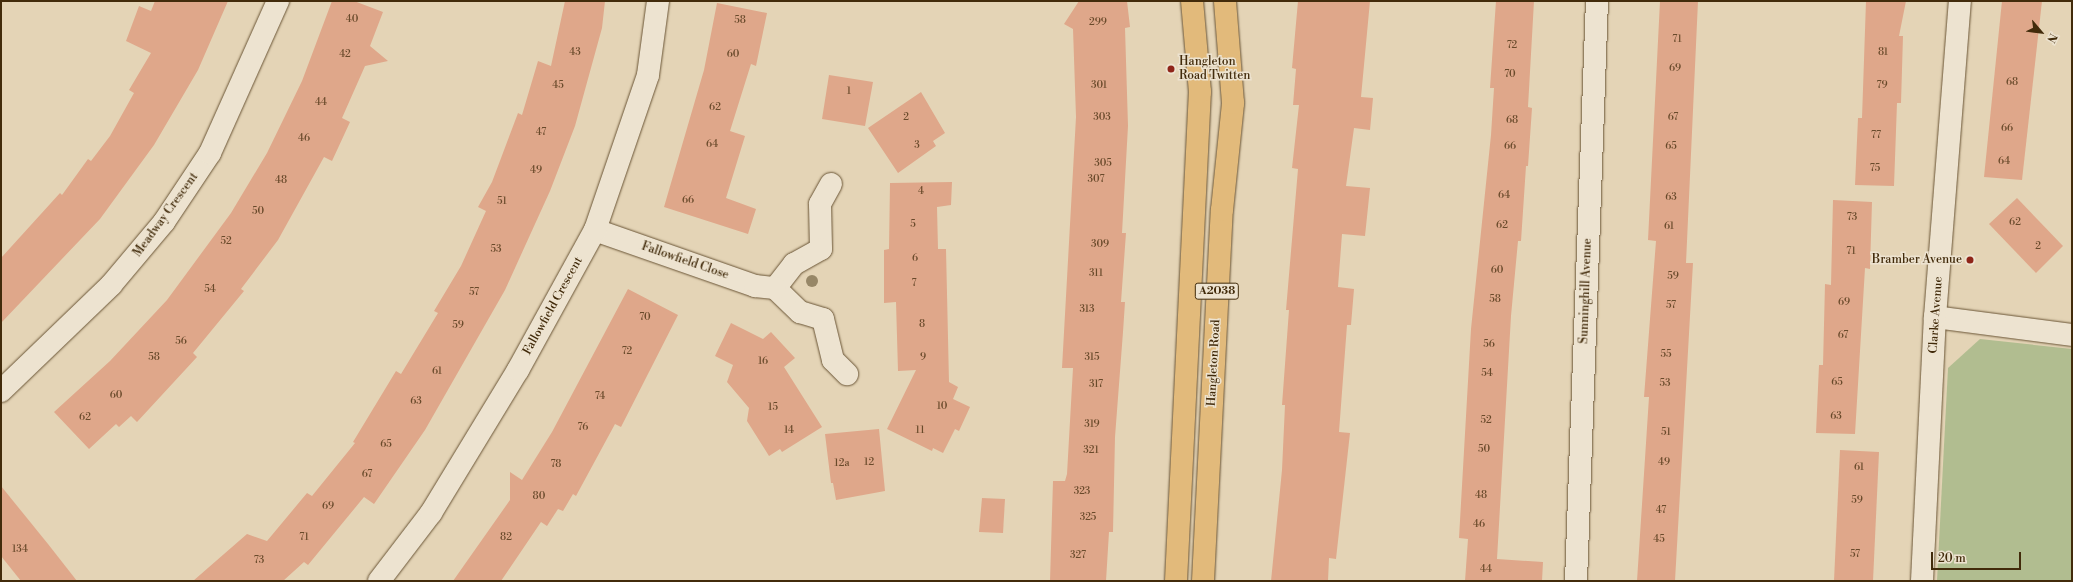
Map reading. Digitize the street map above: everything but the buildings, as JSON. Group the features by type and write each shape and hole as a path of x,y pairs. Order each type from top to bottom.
{"main road":[{"name":"A2038","path":"1176,581 1200,92 1192,1"},
{"name":"Hangleton Road","path":"1203,581 1222,210 1233,103 1225,1"},
{"path":"1194,208 1222,210"}],"street":[{"name":"Meadway Crescent","path":"1,391 111,285 164,222 210,153 249,71 278,1"},
{"name":"Fallowfield Crescent","path":"379,581 432,513 518,370 595,230 648,75 658,1"},
{"name":"Sunninghill Avenue","path":"1576,581 1597,1"},
{"name":"Clarke Avenue","path":"1922,581 1936,317 1960,1"},
{"path":"831,184 820,204 821,249 794,264 776,288 800,312 823,319 832,360 847,374"},
{"name":"Fallowfield Close","path":"595,230 755,286 776,288"},
{"path":"1936,317 2072,335"}],"green space":[{"path":"1980,339 2072,349 2072,581 1937,581 1948,368"}],"place":[{"name":"Hangleton Road Twitten","path":"1171,69"},
{"name":"Bramber Avenue","path":"1970,260"}]}
